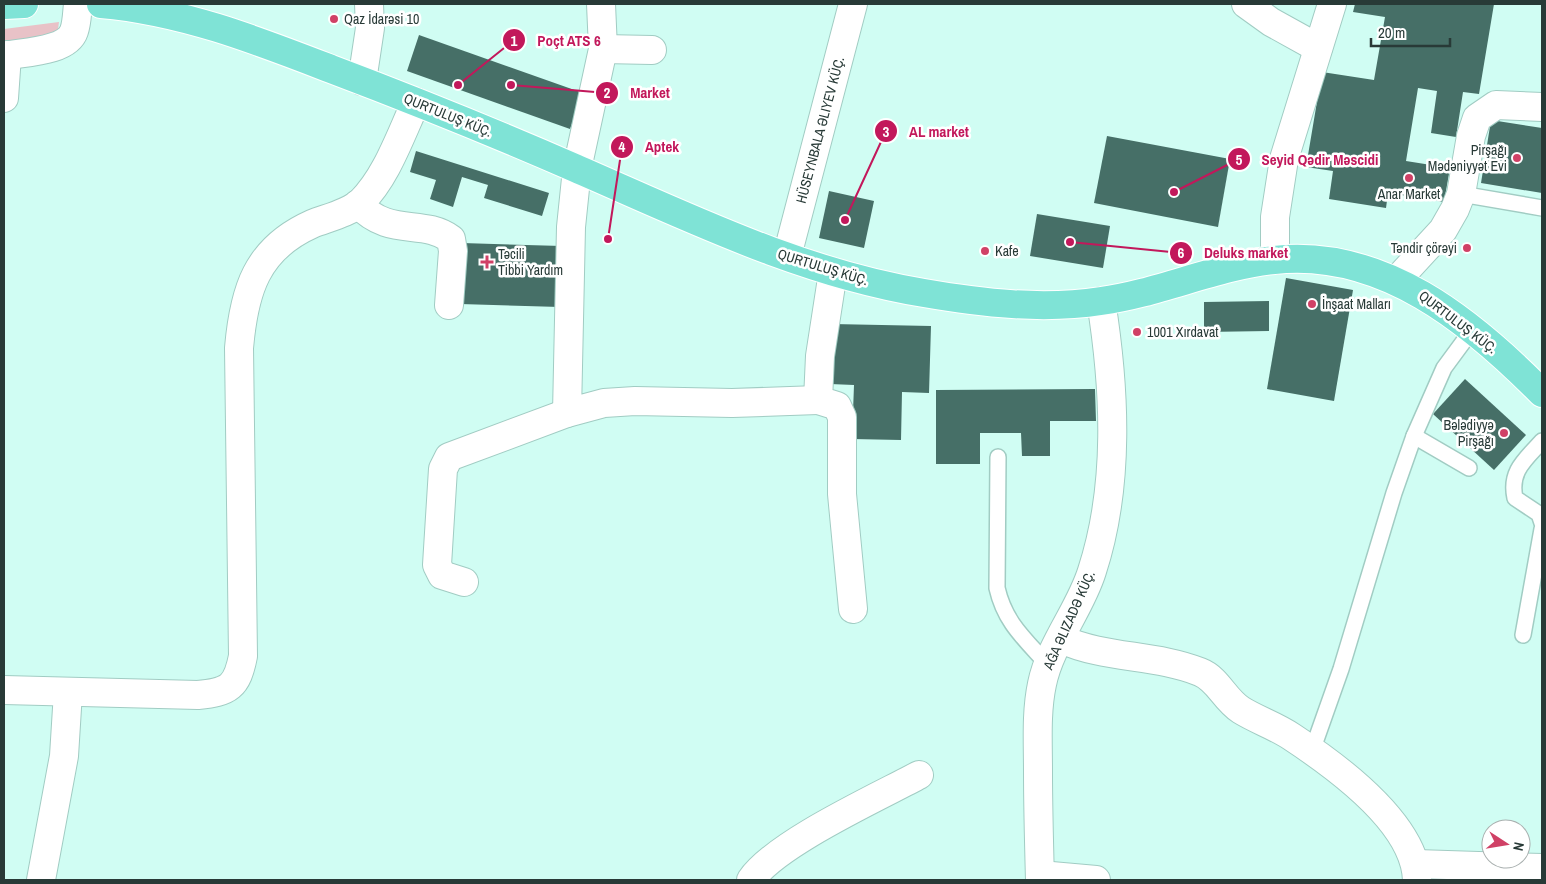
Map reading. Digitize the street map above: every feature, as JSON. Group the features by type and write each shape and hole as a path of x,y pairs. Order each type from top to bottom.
{"main road":[{"path":"4,6 24,4"},
{"name":"QURTULUŞ KÜÇ.","path":"101,4 181,10 416,102 577,168 645,200 787,256 833,272 921,293 999,303 1049,305 1101,301 1275,260 1311,260 1349,264 1396,281 1431,300 1472,330 1520,370 1542,393"}],"street":[{"path":"4,98 6,55 57,47 67,42 74,31 78,4"},
{"path":"362,81 370,28 369,4"},
{"path":"567,413 569,278 577,168 603,49 601,4"},
{"name":"HÜSEYNBALA ƏLIYEV KÜÇ.","path":"787,256 853,4"},
{"path":"1246,4 1271,22 1318,48"},
{"path":"1275,260 1275,217 1284,159 1332,4"},
{"path":"603,49 652,50"},
{"path":"4,690 198,695 219,693 230,687 239,674 243,656 239,348 242,315 249,286 264,261 279,244 299,230 358,204 376,187 416,102"},
{"path":"1396,281 1443,230 1461,194 1471,136 1477,118 1496,105 1542,107"},
{"path":"358,204 370,217 386,224 442,233 451,239 453,251 449,305"},
{"path":"818,400 820,356 833,272"},
{"name":"AĞA ƏLIZADƏ KÜÇ.","path":"1040,877 1038,701 1048,665 1081,602 1093,570 1104,525 1111,469 1111,384 1101,301"},
{"path":"464,582 442,575 437,565 443,469 449,456 567,413 604,403 635,401 732,403 818,400 837,406 842,417 842,494 853,609"},
{"path":"1061,639 1097,652 1173,663 1202,673 1214,681 1226,698 1241,710 1290,736 1376,802 1396,827 1416,872 1542,868"},
{"path":"41,880 64,756 68,692"},
{"path":"751,880 776,857 805,837 919,775"},
{"path":"1040,877 1096,880"}],"lane":[{"path":"1461,194 1542,208"},
{"path":"1312,751 1341,669 1394,493 1414,436 1444,368 1472,330"},
{"path":"1414,436 1469,468"},
{"path":"1542,441 1518,470 1512,484 1515,498 1539,514 1542,523"},
{"path":"998,457 997,588 1001,606 1010,623 1048,665"},
{"path":"1523,636 1542,529"}],"shaded area":[{"path":"59,22 57,36 4,44 4,29"}],"building":[{"path":"1355,4 1494,4 1479,94 1463,92 1456,137 1431,133 1437,91 1418,88 1406,161 1450,168 1444,202 1388,193 1386,208 1329,199 1333,171 1306,167 1322,72 1374,80 1385,17 1353,12"},
{"path":"419,35 583,93 570,129 407,71"},
{"path":"1491,120 1542,128 1542,193 1481,183"},
{"path":"1107,136 1230,159 1218,227 1094,203"},
{"path":"416,151 549,193 542,216 484,198 488,185 462,177 453,207 430,199 436,180 410,172"},
{"path":"829,191 874,201 864,248 819,238"},
{"path":"1037,214 1110,226 1103,268 1030,256"},
{"path":"462,243 562,246 560,307 460,304"},
{"path":"1286,278 1353,290 1334,401 1267,389"},
{"path":"1269,301 1269,331 1204,332 1204,302"},
{"path":"832,324 931,326 929,393 902,392 901,440 852,439 854,385 830,384"},
{"path":"1465,379 1526,435 1494,470 1433,414"},
{"path":"1095,389 1096,421 1050,421 1050,456 1022,456 1021,433 980,433 980,464 936,464 936,390"}],"place":[{"name":"Qaz İdarəsi 10","path":"334,19"},
{"name":"Poçt ATS 6","path":"458,85"},
{"name":"Market","path":"511,85"},
{"name":"Pirşağı Mədəniyyət Evi","path":"1517,158"},
{"name":"Anar Market","path":"1409,178"},
{"name":"Seyid Qədir Məscidi","path":"1174,192"},
{"name":"AL market","path":"845,220"},
{"name":"Aptek","path":"608,239"},
{"name":"Deluks market","path":"1070,242"},
{"name":"Təndir çörəyi","path":"1467,248"},
{"name":"Kafe","path":"985,251"},
{"name":"Təcili Tibbi Yardım","path":"487,262"},
{"name":"İnşaat Malları","path":"1312,304"},
{"name":"1001 Xırdavat","path":"1137,332"},
{"name":"Bələdiyyə Pirşağı","path":"1504,433"}]}
